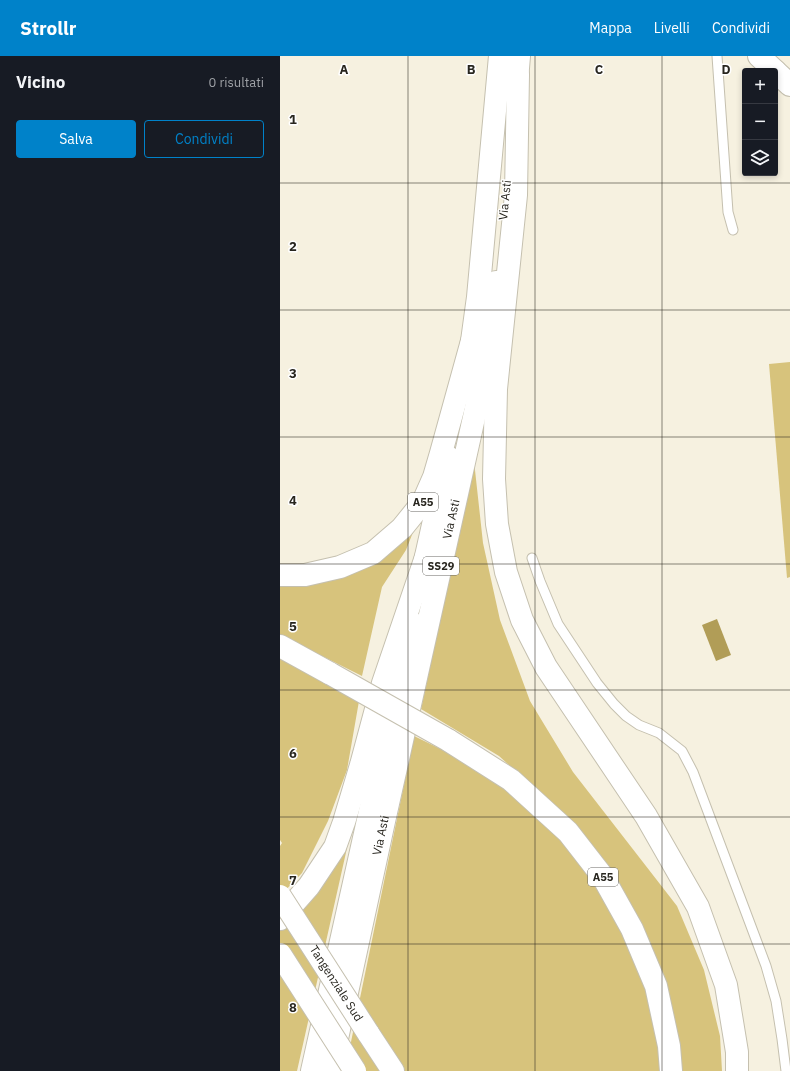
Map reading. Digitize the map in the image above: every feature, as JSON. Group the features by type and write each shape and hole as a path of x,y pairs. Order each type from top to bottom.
{"main road":[{"name":"Via Asti","path":"312,1071 428,551 472,341 500,56"},
{"path":"759,56 772,68"},
{"name":"Via Asti","path":"330,1071 475,414 488,345 519,65"},
{"path":"519,65 516,196 496,389 494,479 497,524 506,572 522,620 546,667 646,816 698,907 726,985 738,1052 738,1071"},
{"path":"778,74 790,85"},
{"name":"A55","path":"280,575 305,575 340,567 373,553 402,528 423,502 434,477 472,341"},
{"path":"280,919 309,886 335,847 361,765 383,683 428,551"},
{"name":"A55","path":"280,646 448,740 511,780 568,832 603,877 632,929 656,986 669,1046 671,1071"},
{"name":"Tangenziale Sud","path":"280,896 393,1071"},
{"path":"280,954 355,1071"}],"lane":[{"path":"717,56 728,212 733,230"},
{"path":"532,558 558,624 597,683 626,716 639,725 659,733 682,751 693,772 766,966 776,1001 786,1071"}],"shaded area":[{"path":"790,362 790,577 787,578 769,364"},
{"path":"474,461 483,543 500,620 530,701 573,772 677,906 704,970 720,1036 722,1071 679,1071 672,1021 561,812 499,756 421,709"},
{"path":"419,517 406,550 382,587 362,676 280,635 280,582 311,583"},
{"path":"717,619 731,655 716,661 702,625"},
{"path":"280,658 359,701 347,770 328,821 302,873 280,896 280,846 282,843 280,840"},
{"path":"414,736 459,758 498,781 541,817 598,883 621,927 646,987 659,1045 660,1071 345,1071"},
{"path":"347,848 297,1071 280,1071 280,926 335,865"}]}
